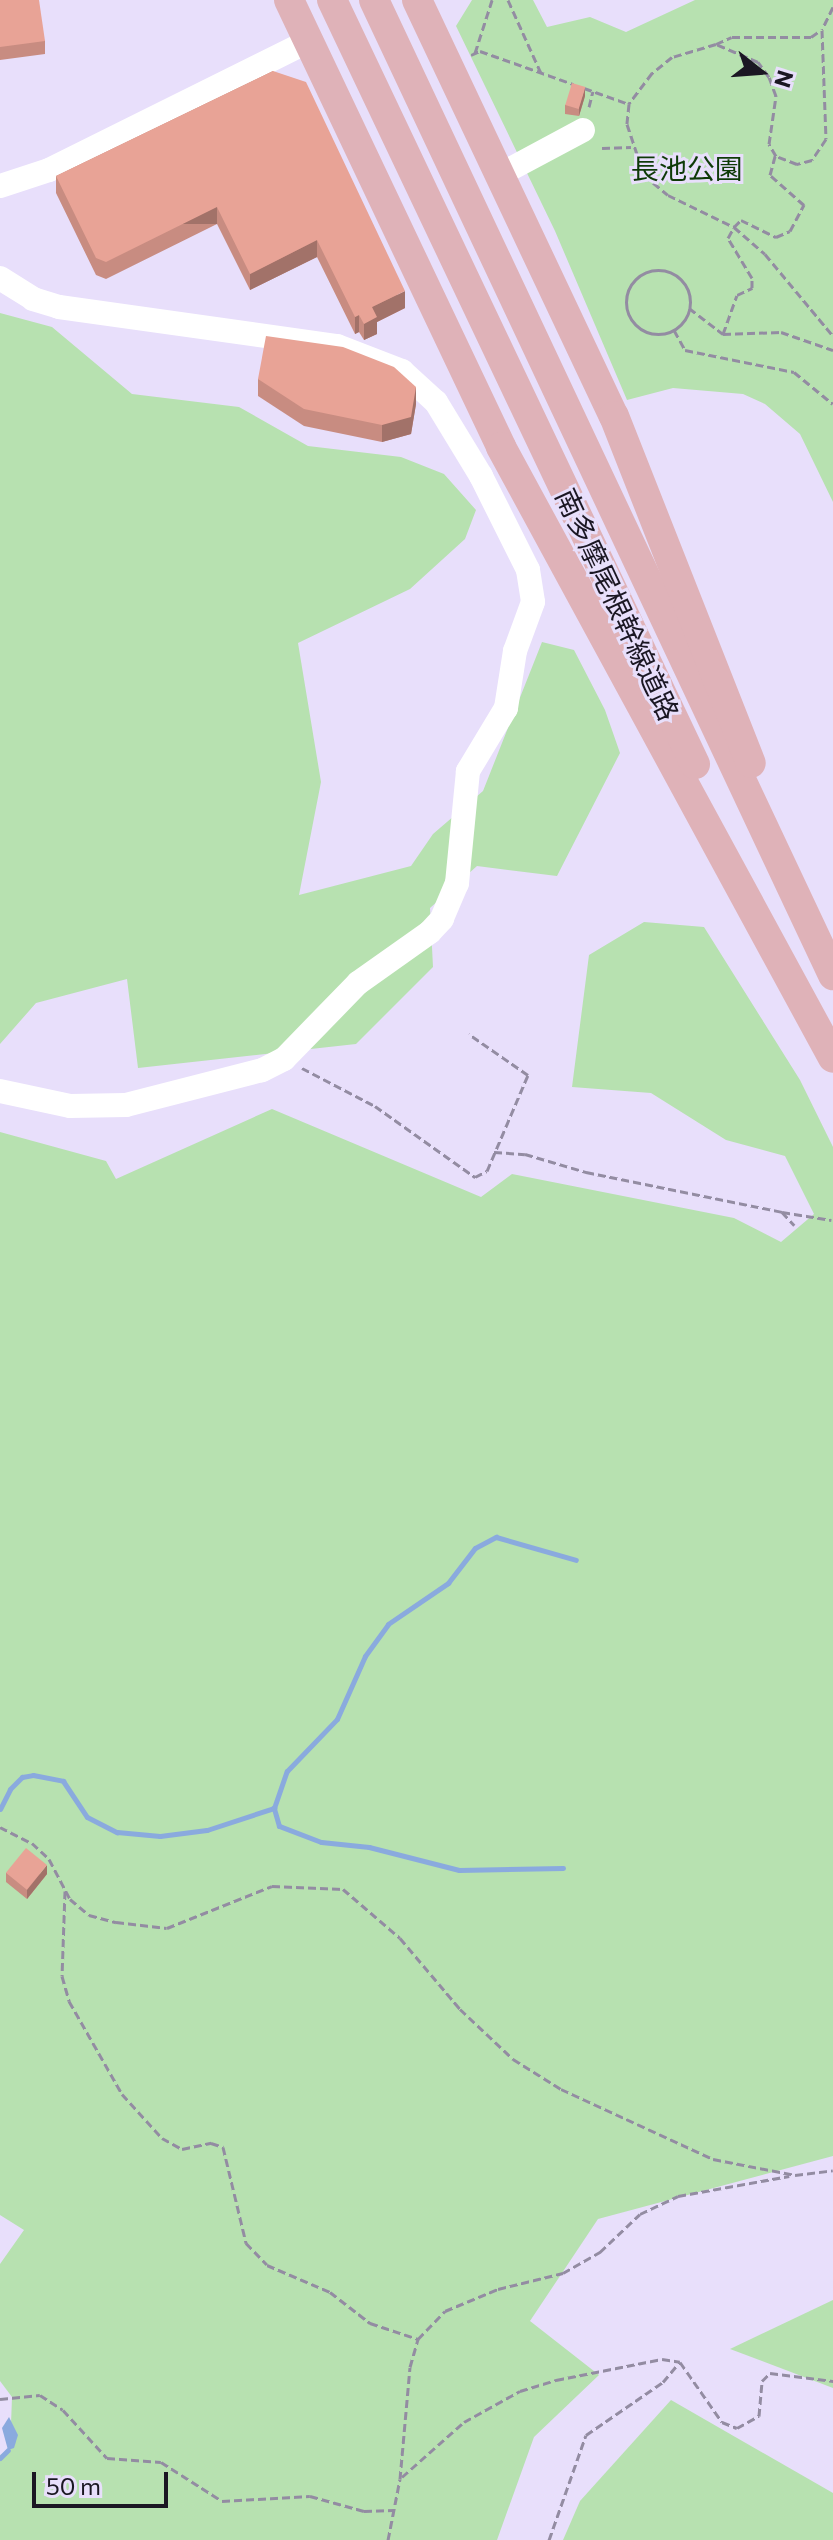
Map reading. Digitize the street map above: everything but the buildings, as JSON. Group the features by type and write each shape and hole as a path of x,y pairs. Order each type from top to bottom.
{"main road":[{"path":"289,0 501,447 833,1056"},
{"name":"南多摩尾根幹線道路","path":"332,0 833,1056"},
{"name":"南多摩尾根幹線道路","path":"374,0 833,973"},
{"path":"309,41 392,0"},
{"path":"417,0 501,174 623,412 833,973"}],"street":[{"path":"0,186 49,170 309,41"},
{"path":"501,174 586,119"},
{"path":"0,278 33,299 87,311 337,346 402,371 436,402 453,428 532,585 530,620 515,651 506,708 468,771 461,861 446,911 430,932 358,983 284,1059 222,1085 126,1105 70,1106 0,1091"}],"path":[{"path":"492,0 475,54 480,51 629,104"},
{"path":"508,0 541,73"},
{"path":"716,44 758,62 769,77 776,111 769,144 776,156 797,164 812,160 826,139 822,30 826,12 833,7"},
{"path":"822,30 811,37 732,37 672,57 637,89 629,104 631,147 644,175 668,195 734,227 765,254 833,336"},
{"path":"586,119 593,91"},
{"path":"602,148 631,147"},
{"path":"723,334 737,295 752,288 752,278 728,238 734,227 741,220 776,237 799,220 804,205 798,195 770,175 776,156"},
{"path":"652,271 664,271 686,287 689,308 674,330 652,334 636,326 626,303 633,282 652,271"},
{"path":"689,308 723,334 781,332 833,350"},
{"path":"674,330 685,350 794,372 833,404"},
{"path":"284,1059 375,1106 475,1177 487,1171 501,1129 522,1100 528,1075 469,1034"},
{"path":"494,1152 525,1154 586,1172 831,1220"},
{"path":"782,1212 794,1225"},
{"path":"0,1827 32,1843 70,1899 89,1915 167,1928 272,1886 343,1889 400,1938 460,2009 513,2059 561,2089 713,2159 795,2175"},
{"path":"65,1889 62,1976 69,2001 122,2094 162,2138 182,2149 211,2143 223,2147 246,2243 267,2265 330,2292 370,2323 418,2339"},
{"path":"388,2540 400,2479 410,2367 418,2339 445,2311 498,2289 563,2273 600,2252 640,2214 678,2196 833,2170"},
{"path":"400,2479 437,2441 520,2391 662,2359 680,2362 722,2422 737,2428 759,2416 762,2381 770,2373 833,2381"},
{"path":"549,2540 586,2435 663,2382 680,2362"},
{"path":"0,2399 40,2395 63,2410 107,2458 161,2462 222,2501 266,2502 310,2496 364,2511 394,2510"}],"green space":[{"name":"長池公園","path":"472,0 533,0 547,27 590,17 626,32 695,0 833,0 833,502 800,434 765,404 743,394 673,388 627,400 555,231 456,26"},
{"path":"0,313 52,327 132,394 239,407 308,446 401,457 444,474 476,510 465,539 410,589 298,643 321,782 299,895 411,866 433,834 483,791 542,642 574,650 605,710 620,753 557,876 477,866 430,908 433,967 356,1044 138,1068 127,979 36,1003 0,1044"},
{"path":"644,922 704,927 800,1080 833,1147 833,2156 598,2219 530,2321 599,2375 534,2437 497,2540 0,2540 0,2455 10,2451 12,2397 0,2381 0,2264 24,2230 0,2215 0,1132 106,1161 116,1179 272,1109 481,1197 512,1174 734,1218 781,1242 814,1214 785,1156 726,1140 651,1093 572,1087 589,955"},
{"path":"833,2300 833,2388 730,2349"},
{"path":"671,2400 833,2493 833,2540 563,2540 580,2501"}],"water":[{"path":"9,2417 18,2435 14,2448 8,2450 2,2428"}],"waterway":[{"path":"563,1868 459,1870 369,1847 321,1842 279,1826 274,1808 287,1771 337,1719 365,1656 388,1624 448,1583 475,1548 496,1537 576,1560"},
{"path":"0,1809 10,1789 22,1777 33,1775 63,1781 87,1817 117,1832 160,1836 207,1830 274,1808"},
{"path":"0,2458 8,2450"}]}
